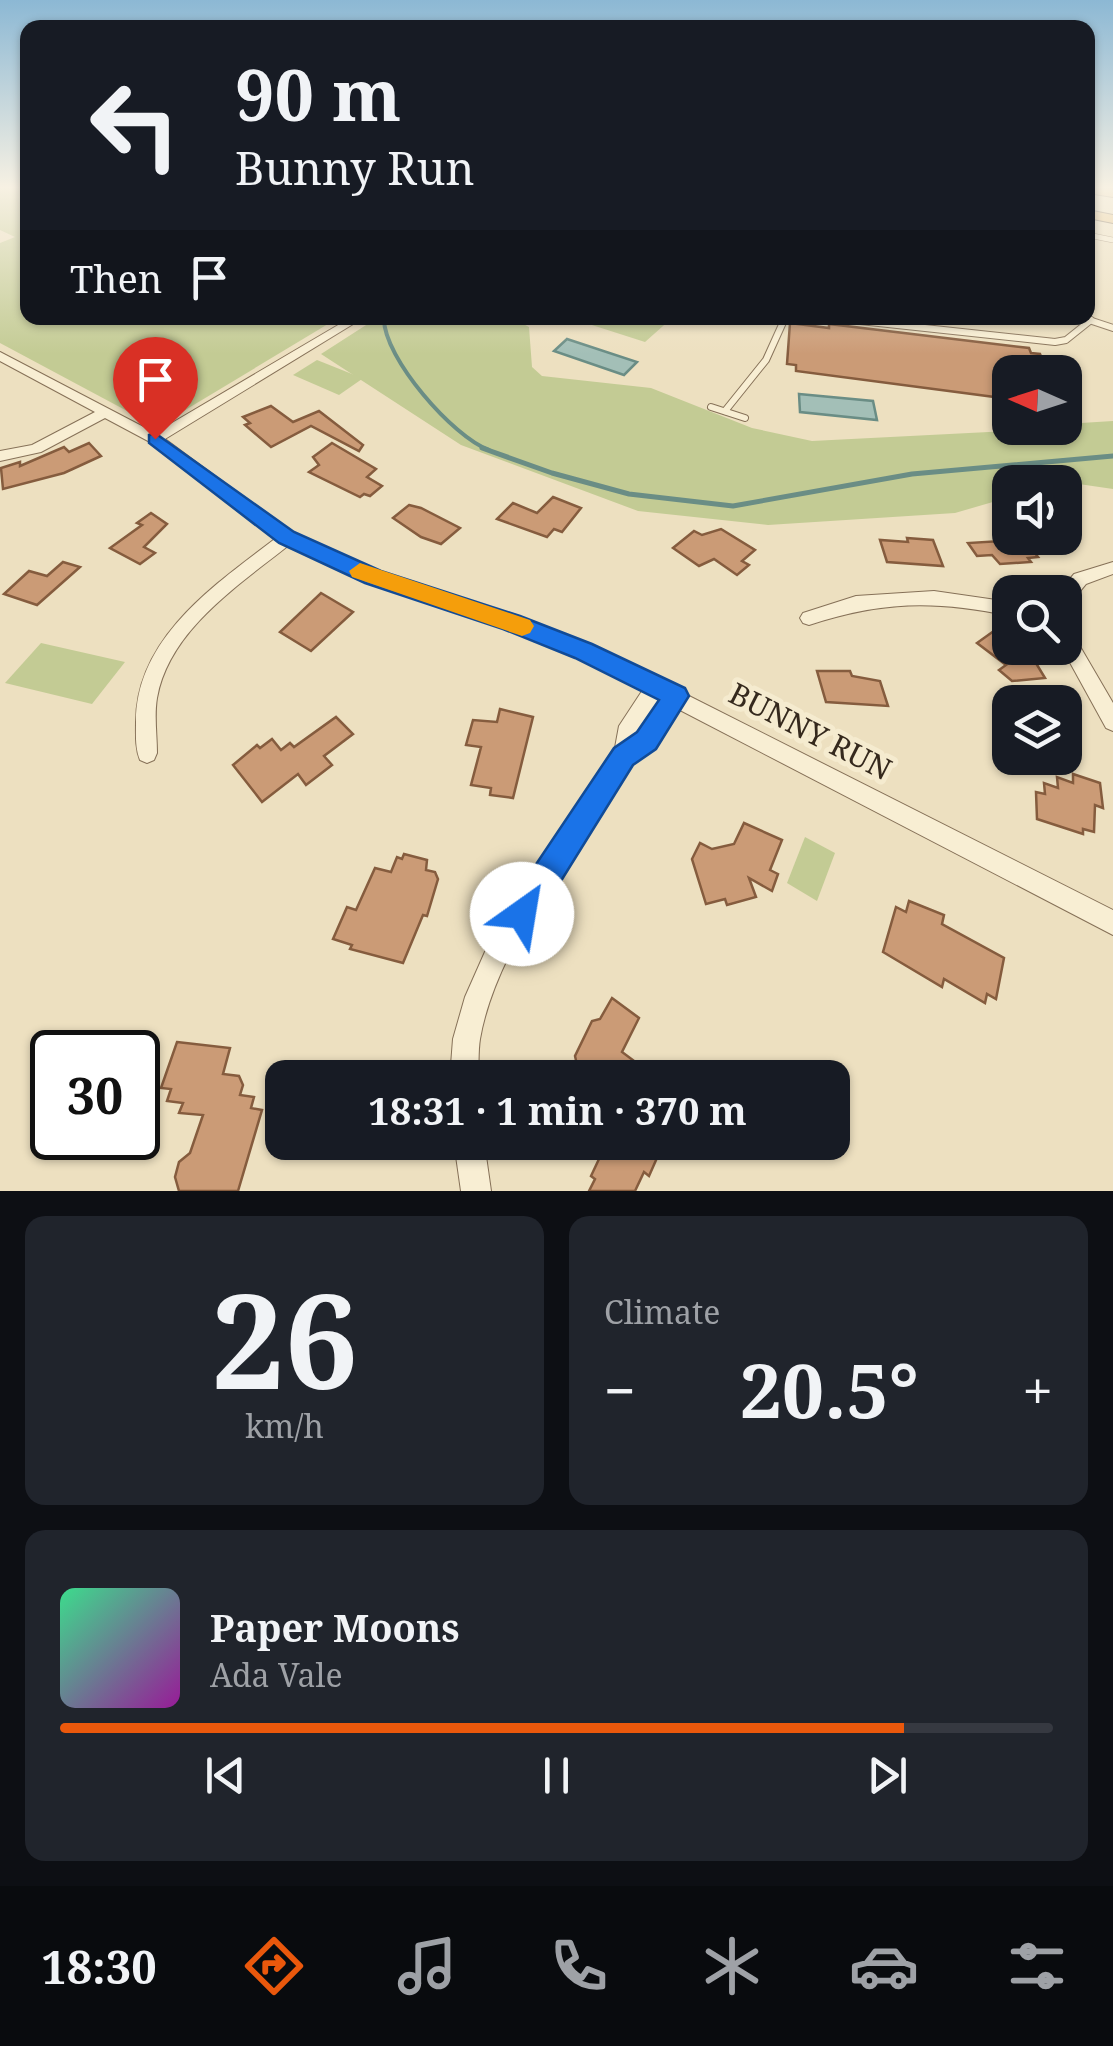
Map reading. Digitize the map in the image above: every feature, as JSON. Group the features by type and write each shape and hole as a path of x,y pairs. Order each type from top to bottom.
{"street":[{"path":"155,439 345,325"},
{"name":"BUNNY RUN","path":"2,358 155,439 286,538 373,577 530,629 666,691 1113,922"},
{"path":"0,456 36,450 105,412"},
{"path":"147,752 148,694 168,644 207,603 286,538"},
{"path":"1082,578 1113,568"},
{"path":"808,618 840,603 929,598 992,607"},
{"path":"1081,665 1113,722"},
{"path":"462,1060 485,974 624,756 646,740 666,691"},
{"path":"472,1160 476,1191"}],"lane":[{"path":"725,411 766,360 782,325"},
{"path":"897,325 1055,342 1066,340 1081,325"},
{"path":"712,407 745,418"}],"green space":[{"path":"0,243 20,243 20,325 326,325 157,427 0,343"},
{"path":"366,325 525,325 529,327 532,367 542,376 651,388 752,428 812,441 992,432 992,445 1082,445 1082,423 1113,421 1113,489 1082,484 1082,465 992,465 992,502 955,513 768,525 638,511 461,445 321,354"},
{"path":"592,325 664,325 645,342"},
{"path":"317,360 362,379 339,395 293,375"},
{"path":"41,643 125,662 92,704 5,683"},
{"path":"805,837 835,853 817,901 787,883"}],"water":[{"path":"567,339 637,362 624,375 554,351"},
{"path":"799,394 873,401 877,420 800,412"}],"building":[{"path":"790,325 829,328 837,325 1029,348 1031,353 1040,355 992,355 992,397 796,371 796,365 787,364"},
{"path":"271,406 293,422 319,411 363,445 359,451 311,426 271,447 245,425 250,423 243,417"},
{"path":"89,443 101,456 64,473 3,489 1,468 20,462 20,466 64,447 69,452"},
{"path":"332,443 376,469 367,477 382,486 370,496 360,497 309,472 319,465 313,457"},
{"path":"553,497 581,508 562,532 554,529 547,537 497,519 513,503 537,513"},
{"path":"409,505 460,528 441,544 421,537 393,518"},
{"path":"151,513 167,524 144,547 155,553 140,564 110,548 142,525 137,523"},
{"path":"721,529 755,550 742,561 749,565 737,575 714,559 699,566 673,548 694,531 702,535"},
{"path":"907,538 933,540 943,566 887,562 880,540 908,542"},
{"path":"992,542 992,555 977,556 968,543"},
{"path":"992,555 1038,557 1028,558 1031,562 1000,564"},
{"path":"63,562 80,567 37,605 4,594 29,571 47,576"},
{"path":"321,593 353,612 311,651 280,632"},
{"path":"992,632 992,654 977,643"},
{"path":"1006,665 1037,665 1045,678 1012,681 999,670"},
{"path":"817,671 850,671 852,676 880,681 888,706 826,702"},
{"path":"500,709 533,717 513,798 490,795 491,788 471,785 481,747 466,745 473,720 497,722"},
{"path":"336,717 353,734 324,756 332,765 306,785 298,774 262,802 233,765 257,745 260,748 272,739 281,750 290,743 294,747"},
{"path":"1076,775 1100,783 1103,808 1095,805 1094,832 1083,829 1083,834 1037,819 1036,792 1045,794 1044,783 1058,788 1057,777 1073,783"},
{"path":"744,823 782,840 770,870 778,874 772,891 749,878 756,897 727,905 725,899 706,904 692,859 700,843 712,849 734,844"},
{"path":"404,854 427,860 426,870 435,872 438,879 427,916 423,915 403,963 350,949 352,945 333,939 347,907 356,910 375,868 391,872 397,857 402,859"},
{"path":"909,901 944,915 942,924 1004,958 996,999 987,994 985,1003 944,979 942,987 883,952 896,907 906,912"},
{"path":"612,998 639,1018 622,1052 633,1060 576,1060 592,1021 600,1019"},
{"path":"177,1042 230,1048 223,1074 239,1076 243,1085 240,1095 254,1097 251,1108 262,1110 238,1191 179,1191 175,1177 179,1162 190,1153 203,1115 179,1113 183,1103 167,1101 171,1089 161,1088"},
{"path":"599,1160 656,1160 649,1176 644,1172 635,1191 589,1191 595,1179 591,1176"}],"waterway":[{"path":"385,325 395,354 423,394 457,430 489,450"},
{"path":"482,448 629,494 733,506 912,474 1113,456"}],"slow traffic":[{"path":"360,571 522,626"}],"route":[{"path":"155,439 286,538 373,577 512,622 676,696 646,740 624,756 522,914"}]}
